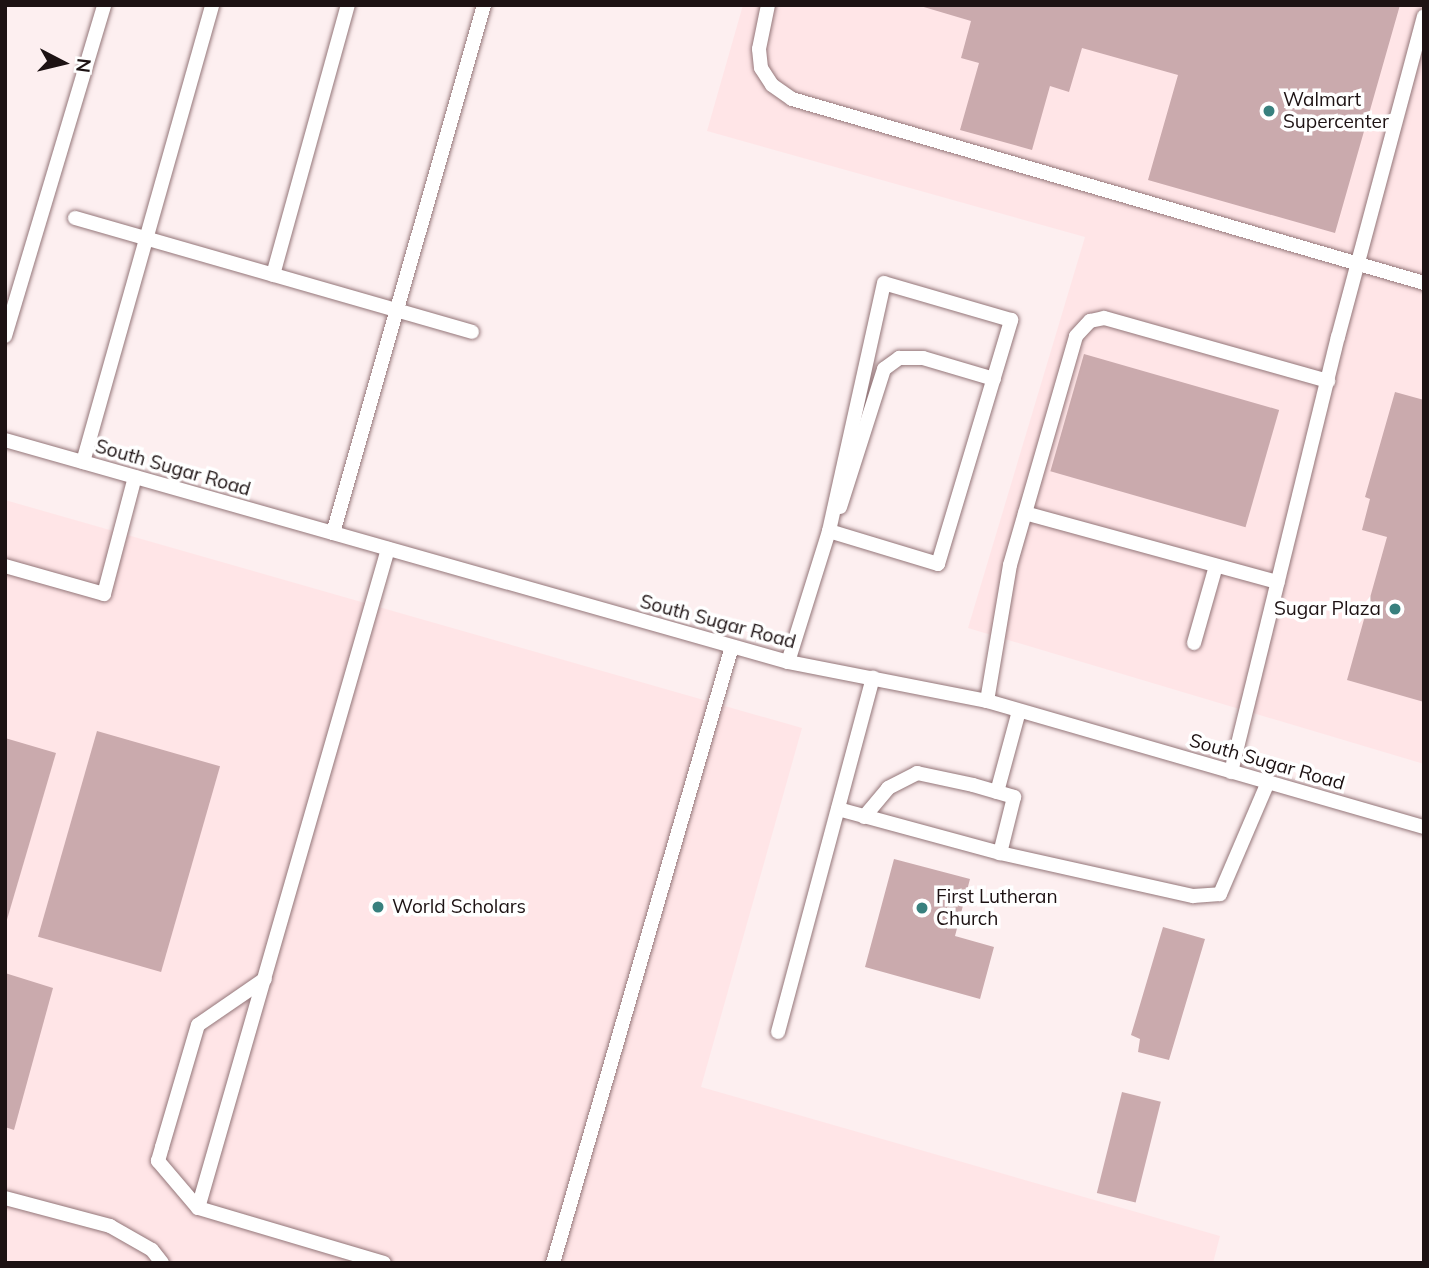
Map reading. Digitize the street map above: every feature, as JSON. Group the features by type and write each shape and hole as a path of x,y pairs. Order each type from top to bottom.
{"lane":[{"path":"5,336 104,5"},
{"path":"83,462 212,5"},
{"path":"273,275 348,5"},
{"path":"333,533 484,5"},
{"path":"768,5 759,49 761,68 772,85 792,99 1424,283"},
{"path":"1231,772 1328,381 1424,16"},
{"path":"75,218 472,332"},
{"path":"788,662 828,531 884,283 1011,320 938,564 828,531"},
{"path":"987,701 1010,565 1076,336 1090,321 1104,318 1328,381"},
{"path":"828,531 850,485 884,369 899,358 923,358 994,379"},
{"name":"South Sugar Road","path":"5,440 788,662 987,701 1424,827"},
{"path":"5,566 104,594 135,477"},
{"path":"1025,513 1278,583"},
{"path":"198,1208 388,549"},
{"path":"1194,643 1216,566"},
{"path":"553,1263 732,646"},
{"path":"778,1032 873,677"},
{"path":"997,792 1019,711"},
{"path":"864,817 888,788 917,773 997,792 1014,797 999,853"},
{"path":"838,809 999,853 1193,895 1220,894 1268,782"},
{"path":"265,979 198,1025 158,1161 198,1208 384,1263"},
{"path":"5,1198 110,1226 152,1250 162,1263"}],"shaded area":[{"path":"743,5 1424,5 1424,764 968,628 1085,237 707,131"},
{"name":"World Scholars","path":"5,500 802,728 701,1087 1220,1236 1213,1263 5,1263"}],"building":[{"name":"Walmart Supercenter","path":"917,5 1400,5 1335,233 1148,180 1178,75 1082,48 1069,92 1050,86 1032,150 960,130 979,63 961,58 971,21"},
{"path":"1084,354 1279,410 1246,527 1050,471"},
{"name":"Sugar Plaza","path":"1395,392 1424,400 1424,702 1347,680 1387,537 1362,530 1370,499 1365,497"},
{"path":"97,731 220,766 161,972 38,937"},
{"path":"5,738 56,753 6,923 5,922"},
{"name":"First Lutheran Church","path":"894,859 970,879 955,936 994,947 980,999 865,967"},
{"path":"1163,927 1205,939 1169,1060 1138,1052 1140,1039 1131,1035"},
{"path":"5,973 53,988 14,1130 5,1127"},
{"path":"1122,1092 1161,1102 1136,1203 1097,1193"}],"place":[{"name":"Walmart Supercenter","path":"1269,111"},
{"name":"Sugar Plaza","path":"1395,609"},
{"name":"World Scholars","path":"378,907"},
{"name":"First Lutheran Church","path":"922,908"}]}
